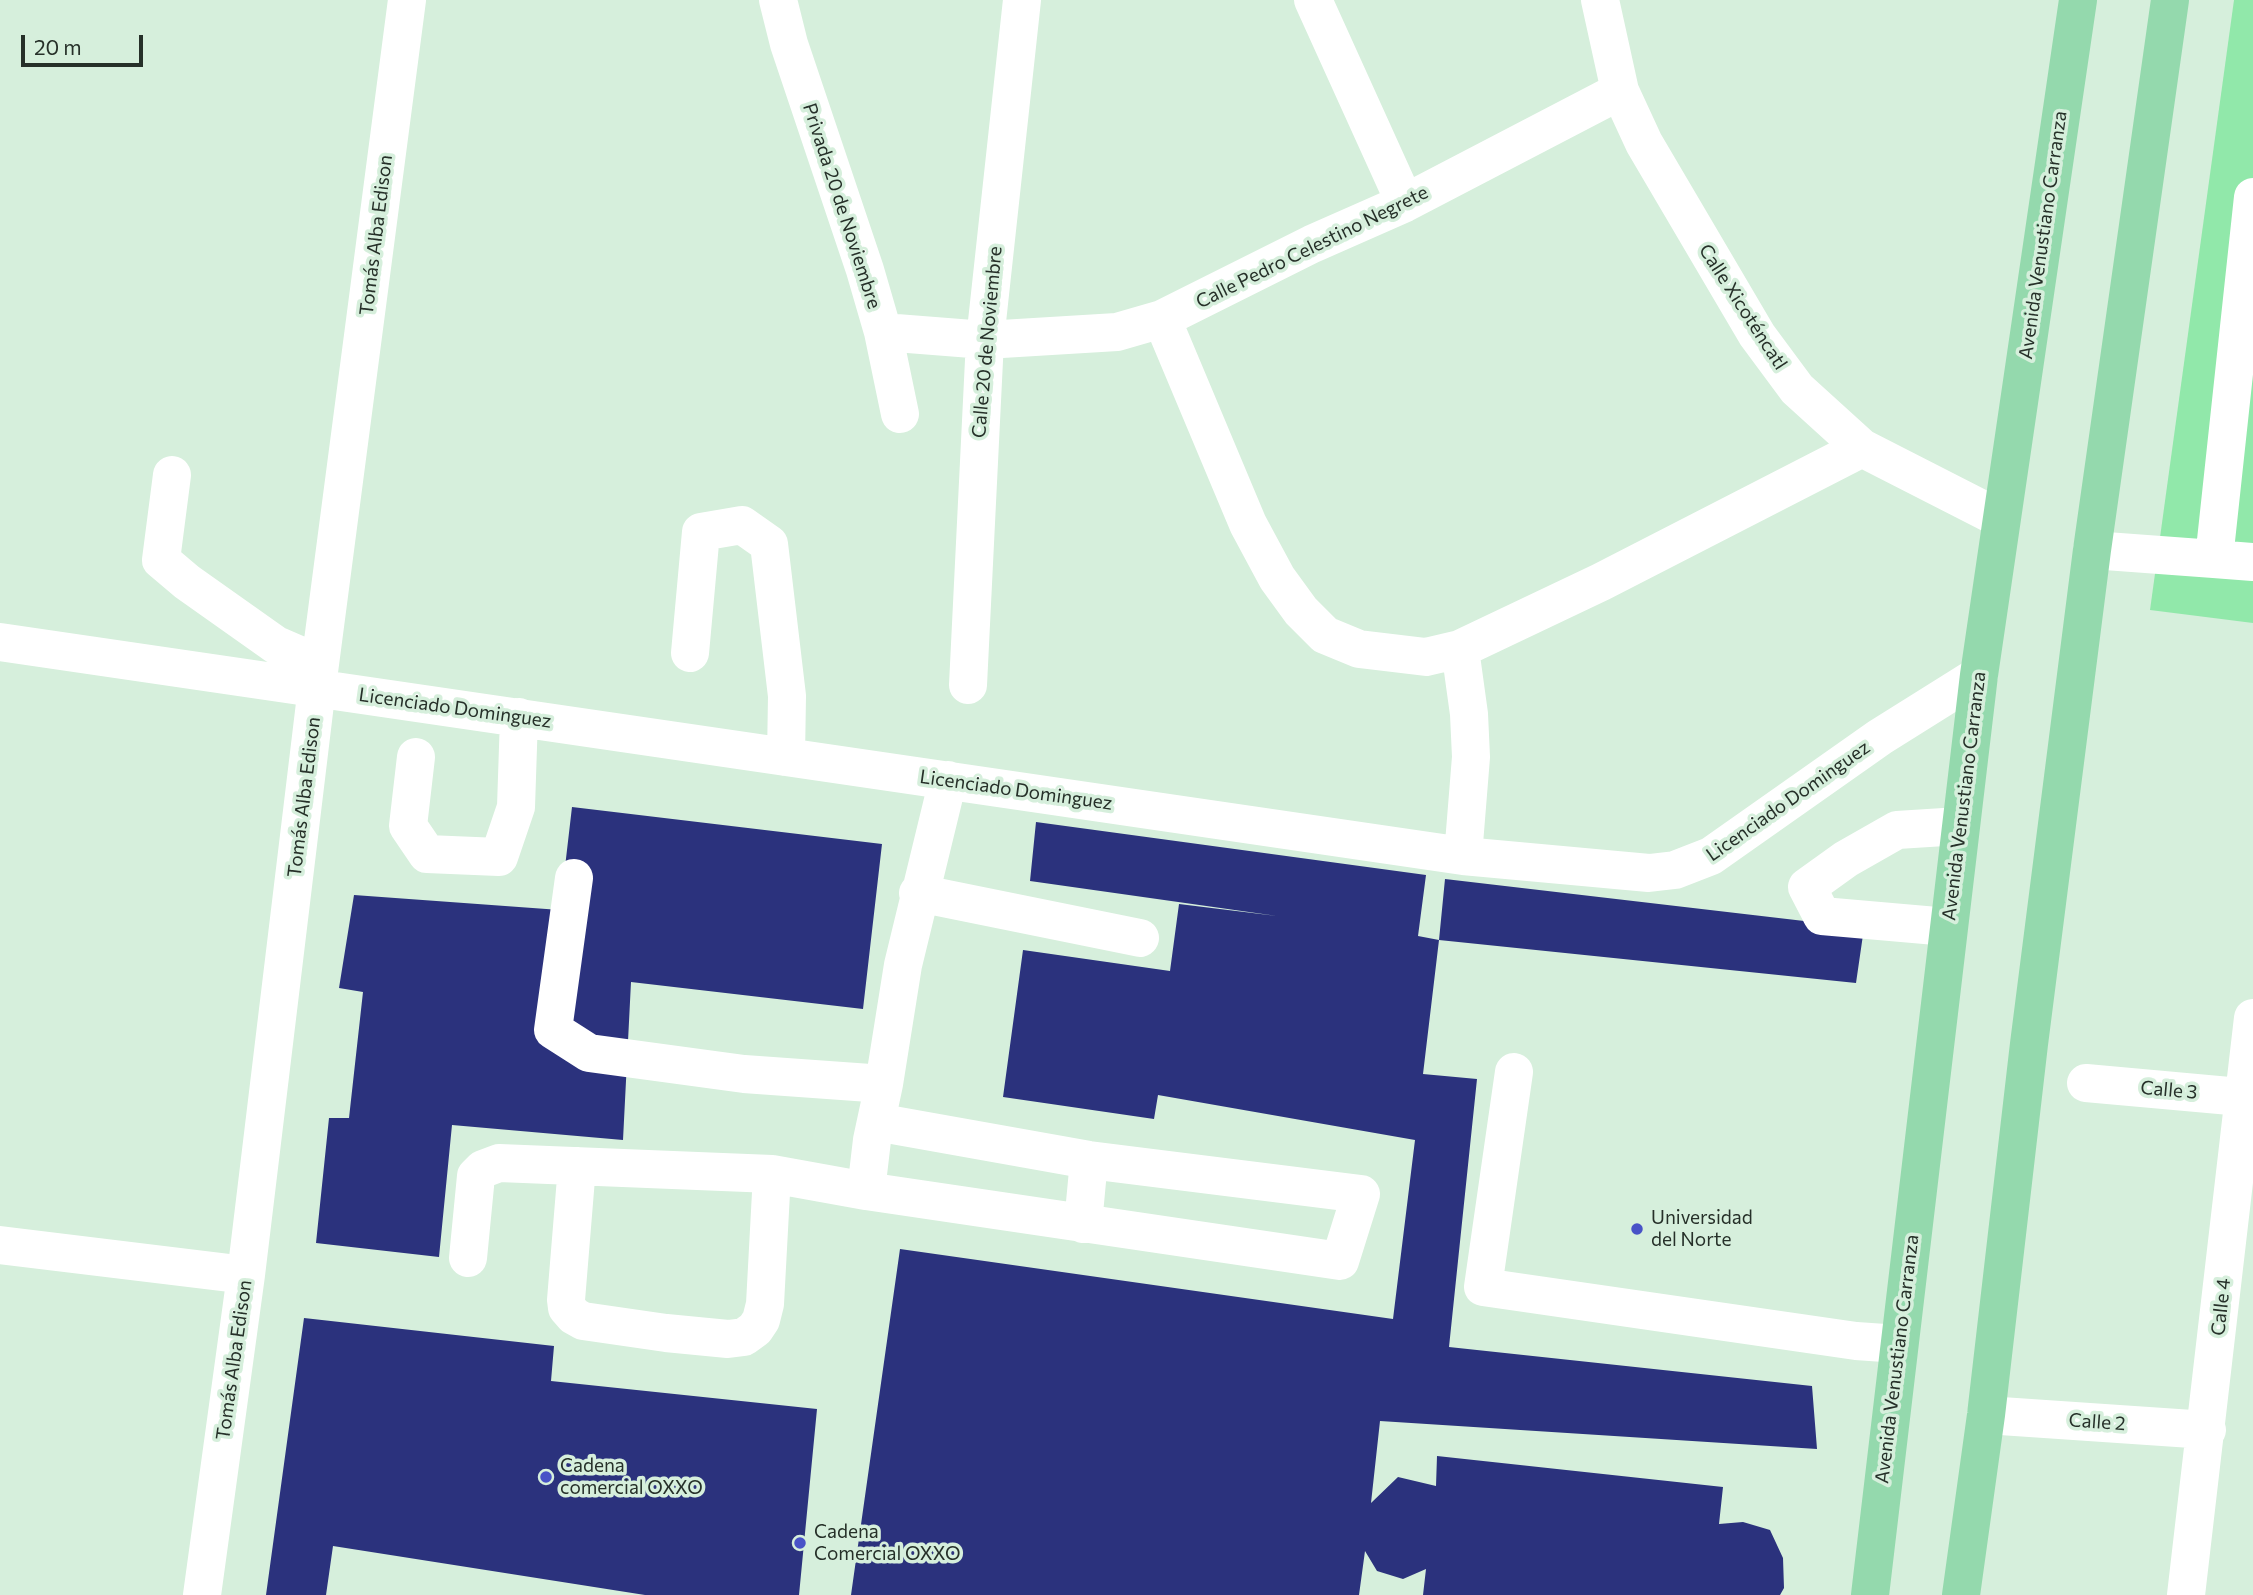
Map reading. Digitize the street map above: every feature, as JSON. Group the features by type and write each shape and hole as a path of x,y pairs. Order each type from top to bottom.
{"main road":[{"name":"Avenida Venustiano Carranza","path":"1870,1595 1979,675 2078,0"},
{"path":"1961,1595 1986,1415 2029,1044 2092,550 2170,0"}],"street":[{"name":"Tomás Alba Edison","path":"202,1595 246,1275 318,676 407,0"},
{"name":"Privada 20 de Noviembre","path":"778,0 883,332 900,414"},
{"name":"Calle 20 de Noviembre","path":"968,685 985,340 1022,0"},
{"path":"1313,0 1405,203"},
{"name":"Calle Xicoténcatl","path":"1600,0 1620,91 1644,143 1757,335 1797,388 1862,447 2001,519"},
{"name":"Calle Pedro Celestino Negrete","path":"883,332 985,340 1117,332 1162,319 1312,244 1405,203 1620,91"},
{"path":"2214,559 2253,197"},
{"path":"1162,319 1248,524 1277,578 1301,611 1325,635 1360,649 1426,657 1460,649 1601,582 1862,447"},
{"path":"172,475 161,560 187,582 318,676"},
{"path":"690,653 701,532 742,525 769,544 786,696 786,757"},
{"path":"2092,550 2253,562"},
{"name":"Licenciado Dominguez","path":"0,642 318,676 519,717 786,757 1463,856 1649,873 1693,864 1711,856 1880,737 1979,675"},
{"path":"1460,649 1469,714 1471,757 1463,856"},
{"path":"416,757 408,826 427,853 499,857 516,807 519,717"},
{"path":"866,1191 903,965 918,894 948,780"},
{"path":"1948,927 1822,916 1807,887 1846,859 1898,830 1960,826"},
{"path":"574,878 553,1030 589,1054 744,1074 884,1084"},
{"path":"918,894 1140,937"},
{"name":"Calle 4","path":"2186,1595 2249,1098 2253,1018"},
{"path":"1514,1072 1483,1287 1856,1341 1899,1343"},
{"name":"Calle 3","path":"2086,1083 2249,1098"},
{"path":"468,1258 475,1184 482,1169 499,1163 772,1174 866,1191 1340,1261 1361,1194 1089,1160 876,1122"},
{"path":"1083,1224 1089,1160"},
{"path":"576,1166 566,1300 567,1308 574,1316 583,1321 728,1339 744,1337 755,1329 761,1320 765,1304 772,1174"},
{"path":"0,1245 246,1275"},
{"name":"Calle 2","path":"1986,1415 2207,1430"}],"green space":[{"path":"2234,0 2253,0 2253,623 2150,610"}],"building":[{"path":"572,807 882,844 863,1009 631,982 623,1140 452,1125 439,1257 316,1243 329,1118 349,1118 363,992 339,988 354,895 560,910"},
{"path":"1036,822 1426,875 1418,936 1439,940 1423,1074 1477,1079 1449,1347 1812,1386 1817,1449 1380,1421 1371,1503 1398,1477 1436,1486 1437,1456 1723,1487 1719,1524 1743,1522 1770,1530 1783,1558 1784,1588 1780,1595 1423,1595 1426,1569 1403,1579 1377,1571 1365,1551 1359,1595 851,1595 900,1249 1393,1319 1415,1140 1158,1095 1154,1119 1003,1097 1023,950 1170,971 1179,904 1277,916 1030,881"},
{"path":"1445,879 1864,928 1856,983 1439,940"},
{"name":"Cadena comercial OXXO","path":"304,1318 554,1346 551,1381 817,1409 799,1595 645,1595 333,1546 326,1595 266,1595"}],"place":[{"name":"Universidad del Norte","path":"1637,1229"},
{"name":"Cadena comercial OXXO","path":"546,1477"},
{"name":"Cadena Comercial OXXO","path":"800,1543"}]}
